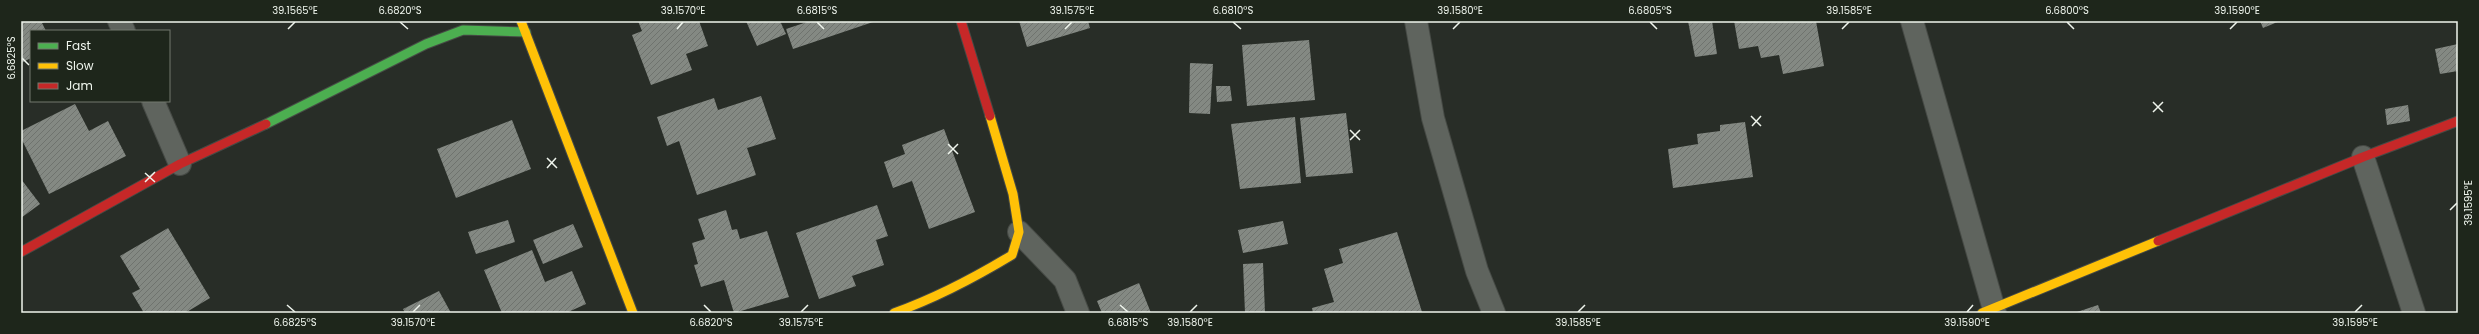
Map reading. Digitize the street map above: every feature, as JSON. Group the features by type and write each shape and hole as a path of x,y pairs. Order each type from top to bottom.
{"street":[{"path":"521,21 633,313"},
{"path":"894,313 922,303 981,274 1012,255 1019,232 1013,194 961,21"},
{"path":"1416,21 1432,118 1477,271 1494,313"},
{"path":"1912,21 1990,311 2363,156 2458,121"},
{"path":"21,252 180,164 434,41 463,30 526,32"},
{"path":"153,102 180,164"},
{"path":"2363,156 2414,313"},
{"path":"1019,232 1065,280 1078,313"}],"building":[{"path":"21,21 47,21 42,23 46,30 30,30 30,58 21,63"},
{"path":"638,21 699,21 708,46 686,54 692,70 651,85 632,35 642,31"},
{"path":"746,21 780,21 786,34 757,46"},
{"path":"810,21 876,21 793,49 786,29"},
{"path":"1019,21 1088,21 1090,28 1027,47"},
{"path":"1688,21 1712,21 1717,54 1695,57"},
{"path":"1734,21 1816,21 1824,66 1783,74 1779,55 1761,58 1758,46 1739,49"},
{"path":"2260,21 2280,21 2263,28"},
{"path":"1309,40 1315,100 1247,106 1242,45"},
{"path":"2458,44 2458,71 2440,74 2435,49"},
{"path":"1190,63 1213,64 1210,114 1189,113"},
{"path":"1216,86 1230,86 1232,101 1217,102"},
{"path":"761,96 776,139 747,148 756,175 697,195 679,141 667,146 657,117 714,98 718,110"},
{"path":"75,104 89,131 108,121 126,156 49,194 21,138 21,131"},
{"path":"2408,105 2410,121 2387,125 2385,109"},
{"path":"1346,113 1353,173 1306,177 1300,118"},
{"path":"1295,117 1301,183 1240,189 1231,124"},
{"path":"512,120 531,169 456,198 437,149"},
{"path":"1745,122 1753,177 1673,188 1668,149 1698,144 1697,134 1720,131 1720,125"},
{"path":"944,129 975,212 929,229 912,181 893,188 884,162 905,154 902,145"},
{"path":"21,179 40,204 21,218"},
{"path":"877,205 888,236 876,240 884,265 852,276 856,286 819,299 796,233"},
{"path":"726,210 732,230 737,229 740,239 767,231 789,297 734,313 724,280 701,287 694,265 698,264 692,243 705,239 698,219"},
{"path":"508,220 515,242 476,254 468,232"},
{"path":"1283,221 1288,244 1243,253 1238,230"},
{"path":"573,224 583,247 543,264 533,240"},
{"path":"168,228 210,298 185,313 144,313 132,293 140,289 120,256"},
{"path":"1397,232 1422,312 1313,313 1312,308 1334,302 1324,269 1343,263 1339,249"},
{"path":"532,250 545,282 572,271 586,304 566,313 502,313 484,270"},
{"path":"1263,263 1265,313 1245,313 1243,264"},
{"path":"1139,283 1151,313 1102,313 1097,301"},
{"path":"439,291 451,313 405,313 403,309"},
{"path":"2098,305 2101,313 2074,313"}],"traffic: fast":[{"path":"266,124 426,44 463,30 526,32"}],"traffic: slow":[{"path":"521,21 633,313"},
{"path":"894,313 925,301 954,287 1012,255 1019,232 1013,194 990,116"},
{"path":"1982,313 2158,241"}],"traffic: jam":[{"path":"961,21 990,116"},
{"path":"2158,241 2363,157 2458,121"},
{"path":"21,252 180,164 266,124"}]}
